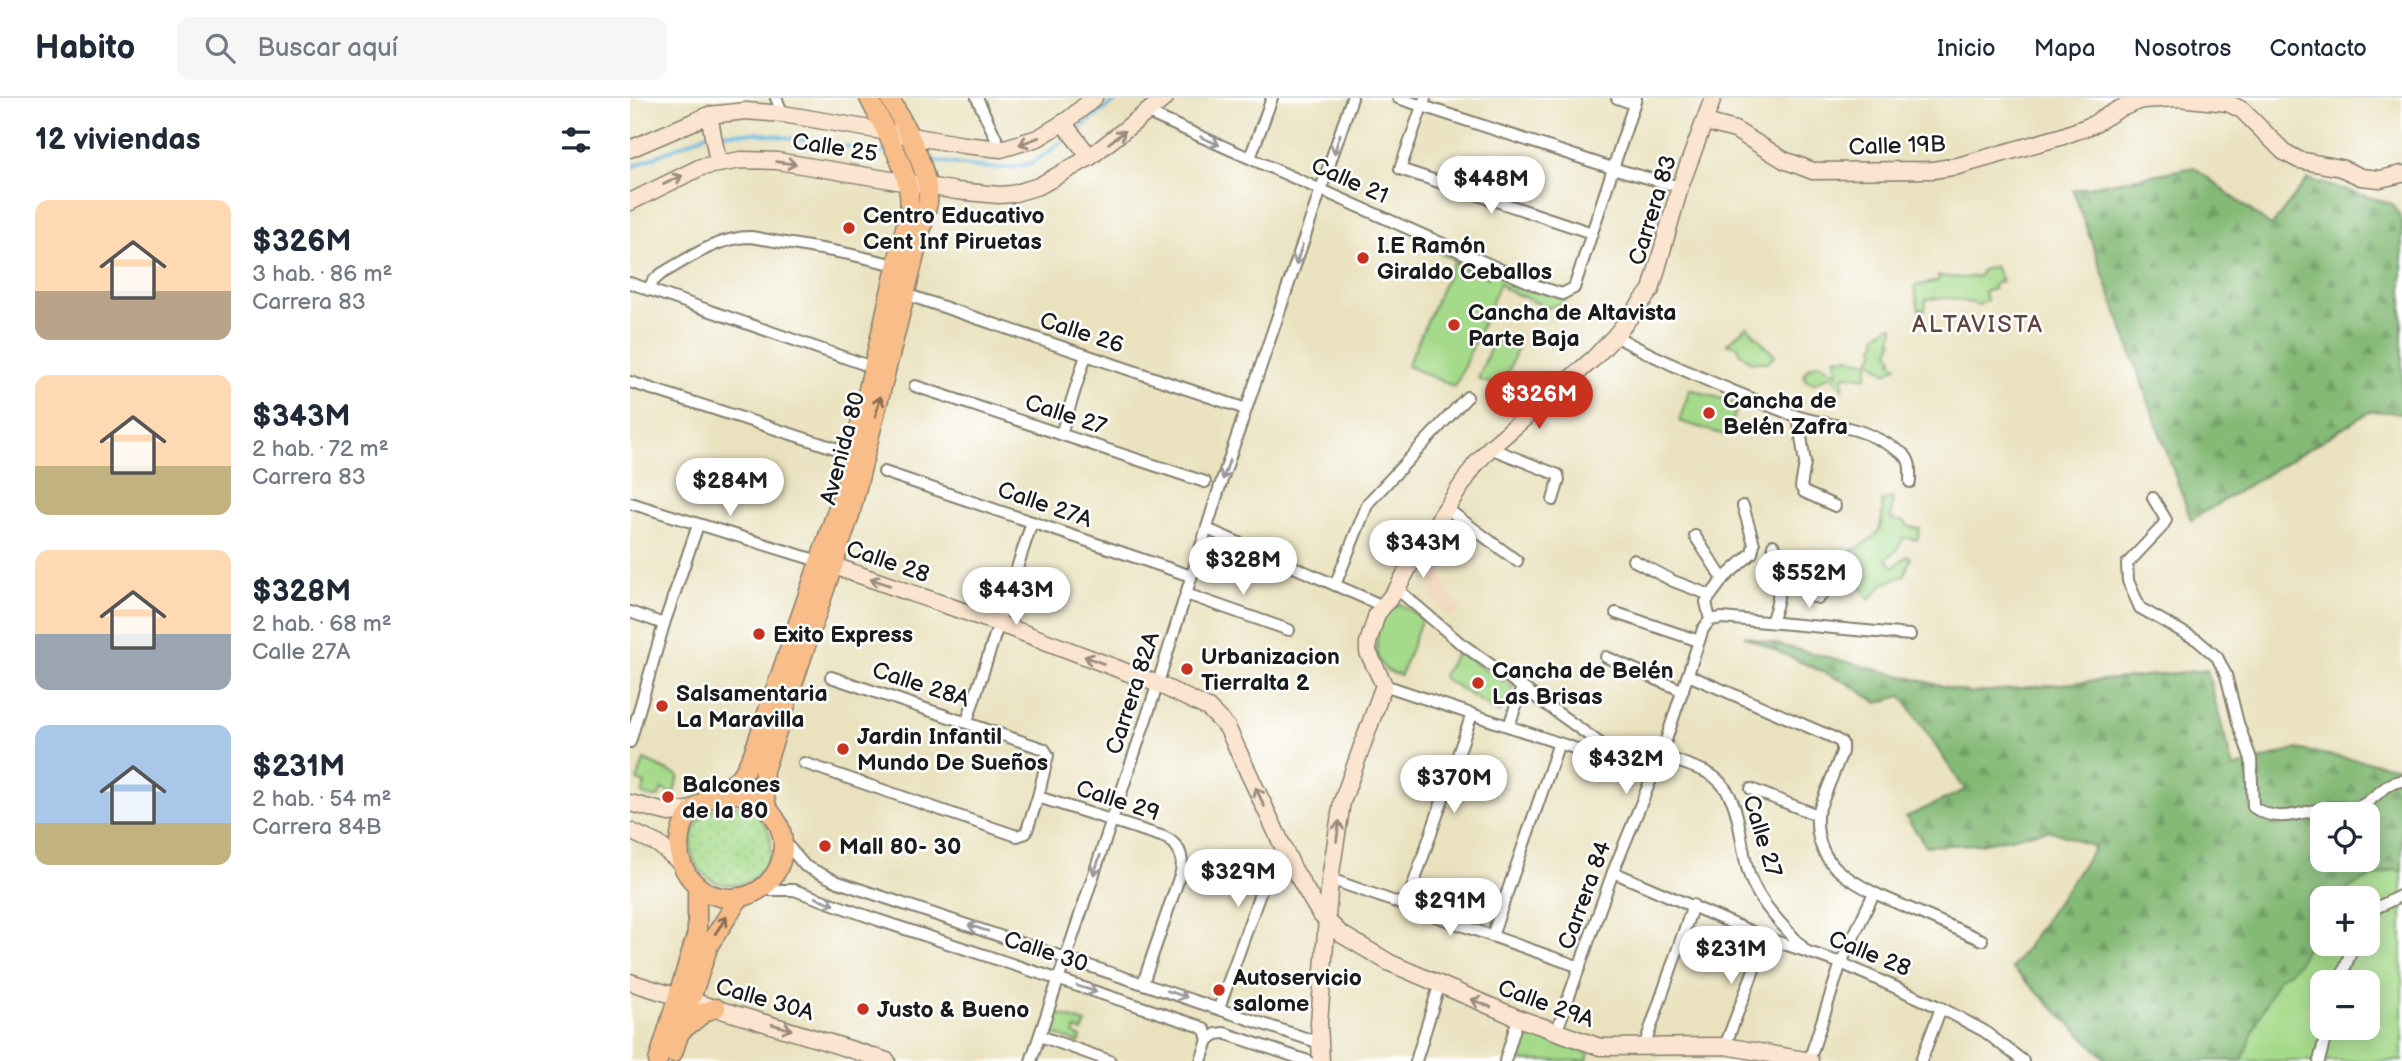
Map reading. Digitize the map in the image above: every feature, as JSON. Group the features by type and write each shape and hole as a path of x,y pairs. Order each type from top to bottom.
{"main road":[{"name":"Avenida 80","path":"722,795 749,765 864,465 928,202 915,177 887,136 869,98"},
{"name":"Avenida 80","path":"768,810 763,789 764,770 827,564 915,177 911,140 890,98"},
{"path":"722,795 747,797 768,810 780,828 782,839 778,868 768,883 740,897 718,897 697,886 681,863 678,846 684,823 694,809 722,795"},
{"path":"670,1061 680,1032 697,933 697,886"},
{"path":"657,1061 709,945 740,897"},
{"path":"680,1032 705,1012 716,1009"}],"street":[{"path":"776,98 783,114"},
{"path":"977,98 1001,149 1038,138 1068,123 1094,98"},
{"name":"Calle 25","path":"630,202 701,167 717,154 741,160 776,161 915,177 999,195 1012,194 1039,186 1091,153 1165,98"},
{"path":"1250,158 1272,98"},
{"name":"Carrera 82A","path":"1031,1061 1158,684 1246,409 1352,98"},
{"path":"1398,98 1423,102 1612,168 1680,187"},
{"path":"1423,102 1400,169 1592,233 1635,101 1617,98"},
{"name":"Carrera 83","path":"1384,685 1368,652 1377,614 1397,589 1446,508 1490,448 1546,401 1615,336 1651,290 1680,187 1713,98"},
{"name":"Calle 19B","path":"1704,122 1735,130 1784,160 1813,171 1933,170 1958,166 2060,137 2092,125 2119,109 2142,100 2229,100 2284,152 2299,160 2341,168 2361,177 2400,179"},
{"name":"Calle 25","path":"630,149 746,111 783,114 911,140 1001,149"},
{"name":"Calle 21","path":"1148,113 1562,294 1574,288 1592,233"},
{"path":"710,122 717,154"},
{"path":"1068,123 1091,153"},
{"path":"648,289 661,274 725,240 739,237 844,253 895,265"},
{"path":"630,283 872,367"},
{"name":"Calle 26","path":"905,294 1246,409"},
{"path":"1615,336 1670,364 1798,417 1853,429 1904,454 1910,463 1910,482"},
{"path":"1061,434 1086,355"},
{"path":"630,382 853,454"},
{"name":"Calle 27","path":"915,386 1205,482"},
{"path":"1335,585 1368,503 1466,397"},
{"path":"1798,417 1805,463 1801,486 1804,492 1835,506"},
{"path":"1490,448 1558,475 1553,500"},
{"name":"Calle 27A","path":"884,472 1191,576"},
{"path":"2153,498 2166,520 2127,564 2128,581 2140,608 2197,640 2217,657 2226,675 2238,723 2252,759 2253,807 2266,815 2283,817 2334,807 2357,808 2374,798 2392,782 2402,781"},
{"name":"Calle 28","path":"630,503 827,564 1000,624 1158,684 1208,708 1227,727 1293,868 1328,923"},
{"path":"1633,560 1673,581 1710,595 1723,579 1752,553 1754,544 1744,506"},
{"path":"1446,508 1517,561"},
{"path":"967,721 1032,522"},
{"path":"630,742 664,624 698,524"},
{"path":"1207,529 1383,606"},
{"path":"1695,536 1723,579"},
{"path":"1771,622 1779,603 1781,588 1777,566 1778,551 1773,545"},
{"path":"1777,566 1822,570 1830,584 1819,598 1809,596"},
{"path":"1805,568 1799,584 1811,583 1826,589"},
{"path":"1397,589 1459,642 1633,767"},
{"path":"1186,594 1289,630"},
{"name":"Carrera 84","path":"1556,1032 1613,872 1661,755 1699,641 1710,620 1706,602 1710,595"},
{"path":"630,612 664,624"},
{"path":"1616,612 1699,641"},
{"path":"1710,620 1722,618 1910,635"},
{"path":"1606,657 1683,691"},
{"path":"1688,675 1842,743 1842,752 1817,815 1818,834 1828,861 1852,881 1874,893 1982,940"},
{"name":"Calle 28A","path":"831,677 1044,749 1048,755 1038,797"},
{"path":"1321,1061 1319,1023 1331,879 1342,802 1384,685 1652,774"},
{"path":"1509,726 1522,687"},
{"path":"1406,906 1472,714"},
{"path":"1492,936 1559,743"},
{"name":"Calle 27","path":"1661,755 1708,773 1723,784 1732,798 1744,860 1751,880 1770,910 1807,952"},
{"path":"804,763 1007,834 1021,836 1026,833 1038,797"},
{"path":"1751,789 1817,815"},
{"name":"Calle 29","path":"1038,797 1171,840 1180,851 1181,872 1143,983"},
{"path":"630,803 670,813 694,809"},
{"path":"630,831 658,844 681,863"},
{"name":"Calle 30","path":"782,839 800,862 830,879 1320,1043"},
{"path":"1220,1009 1267,874 1278,863 1293,868"},
{"name":"Calle 28","path":"1613,872 1766,937 1841,963 1941,1008 1984,1031 2023,1061"},
{"path":"1331,879 1580,967"},
{"name":"Calle 30","path":"758,890 794,890 1199,1026 1205,1030 1208,1040"},
{"path":"1809,1061 1841,963 1874,893"},
{"path":"2380,906 2402,895"},
{"path":"1644,1047 1693,905"},
{"name":"Calle 29A","path":"1328,923 1368,951 1440,986 1556,1032 1598,1053 1644,1047 1725,1046 1809,1061"},
{"path":"1725,1046 1766,937"},
{"name":"Calle 30A","path":"630,982 684,1000 788,1028 887,1061"},
{"path":"1416,1061 1440,986"},
{"path":"1921,1061 1941,1008"},
{"path":"1504,1061 1518,1018"},
{"path":"1201,1061 1208,1040 1216,1034 1224,1033 1308,1061"},
{"path":"1040,1036 1110,1061"},
{"path":"2319,1061 2325,1040"}],"shaded area":[{"path":"1450,536 1462,545 1444,570 1446,593 1461,608 1451,618 1432,600 1430,564"}],"green space":[{"path":"2194,167 2271,226 2308,179 2393,204 2402,220 2402,413 2371,411 2191,520 2073,190"},
{"name":"Cancha de Altavista Parte Baja","path":"1414,233 1566,297 1564,303 1548,308 1503,288 1500,283 1455,387 1407,366 1453,263 1489,278 1419,243 1419,240 1413,237"},
{"path":"1995,266 2002,281 1993,285 1994,289 1984,292 1987,300 1979,305 1950,298 1926,299 1925,310 1919,310 1914,286 1938,281 1938,276 1979,276 1982,270"},
{"path":"1747,326 1775,356 1768,362 1751,362 1739,352 1738,346 1727,344"},
{"path":"1889,326 1894,326 1891,338 1893,342 1889,350 1893,359 1891,362 1897,366 1886,373 1870,360 1875,352 1876,336"},
{"path":"1495,335 1519,344 1502,388 1478,379"},
{"path":"1848,357 1869,362 1866,378 1843,376 1843,389 1831,375 1815,383 1806,381 1804,375 1807,369 1819,363 1838,374 1835,358"},
{"name":"Cancha de Belén Zafra","path":"1690,389 1738,404 1728,436 1679,421"},
{"path":"1893,498 1891,519 1920,529 1917,540 1903,538 1898,549 1886,559 1894,567 1907,556 1911,558 1904,576 1883,584 1870,600 1840,560 1873,538 1881,525 1882,500"},
{"path":"1400,604 1422,618 1401,675 1384,668 1378,658 1377,646 1379,622 1388,611"},
{"path":"1744,636 1970,693 2207,670 2233,768 2296,749 2402,768 2402,1061 2108,1061 2012,968 2095,847 2049,830 1980,844 1926,846 1906,817 1965,790 1902,696 1878,703 1847,683"},
{"name":"Cancha de Belén Las Brisas","path":"1457,652 1514,688 1499,713 1442,677"},
{"path":"644,760 679,776 673,795 662,789 659,797 655,798 642,794 645,784 637,781"},
{"path":"731,805 746,808 759,817 768,830 771,845 768,860 759,873 746,882 731,885 716,882 703,873 694,860 691,845 694,830 703,817 716,808"},
{"path":"2395,869 2402,872 2402,1061 2242,1061 2256,1024 2279,977 2288,973 2298,963 2310,942 2310,956 2380,956 2380,886 2353,886"},
{"path":"1059,1014 1086,1023 1082,1032 1076,1029 1074,1034 1081,1038 1079,1043 1051,1033"},
{"path":"1520,1033 1589,1053 1587,1061 1512,1061"}],"waterway":[{"path":"1076,131 1119,98"},
{"path":"718,133 757,133 891,153"},
{"path":"630,168 707,134"},
{"path":"926,159 1006,168 1036,161 1067,138"}],"place":[{"name":"Centro Educativo Cent Inf Piruetas","path":"849,228"},
{"name":"I.E Ramón Giraldo Ceballos","path":"1363,258"},
{"name":"Cancha de Altavista Parte Baja","path":"1454,325"},
{"name":"Cancha de Belén Zafra","path":"1709,413"},
{"name":"Exito Express","path":"759,634"},
{"name":"Urbanizacion Tierralta 2","path":"1187,669"},
{"name":"Cancha de Belén Las Brisas","path":"1478,683"},
{"name":"Salsamentaria La Maravilla","path":"662,706"},
{"name":"Jardin Infantil Mundo De Sueños","path":"843,749"},
{"name":"Balcones de la 80","path":"668,797"},
{"name":"Mall 80- 30","path":"825,846"},
{"name":"Autoservicio salome","path":"1219,990"},
{"name":"Justo & Bueno","path":"863,1009"}],"district":[{"name":"ALTAVISTA","path":"1978,324"}]}
